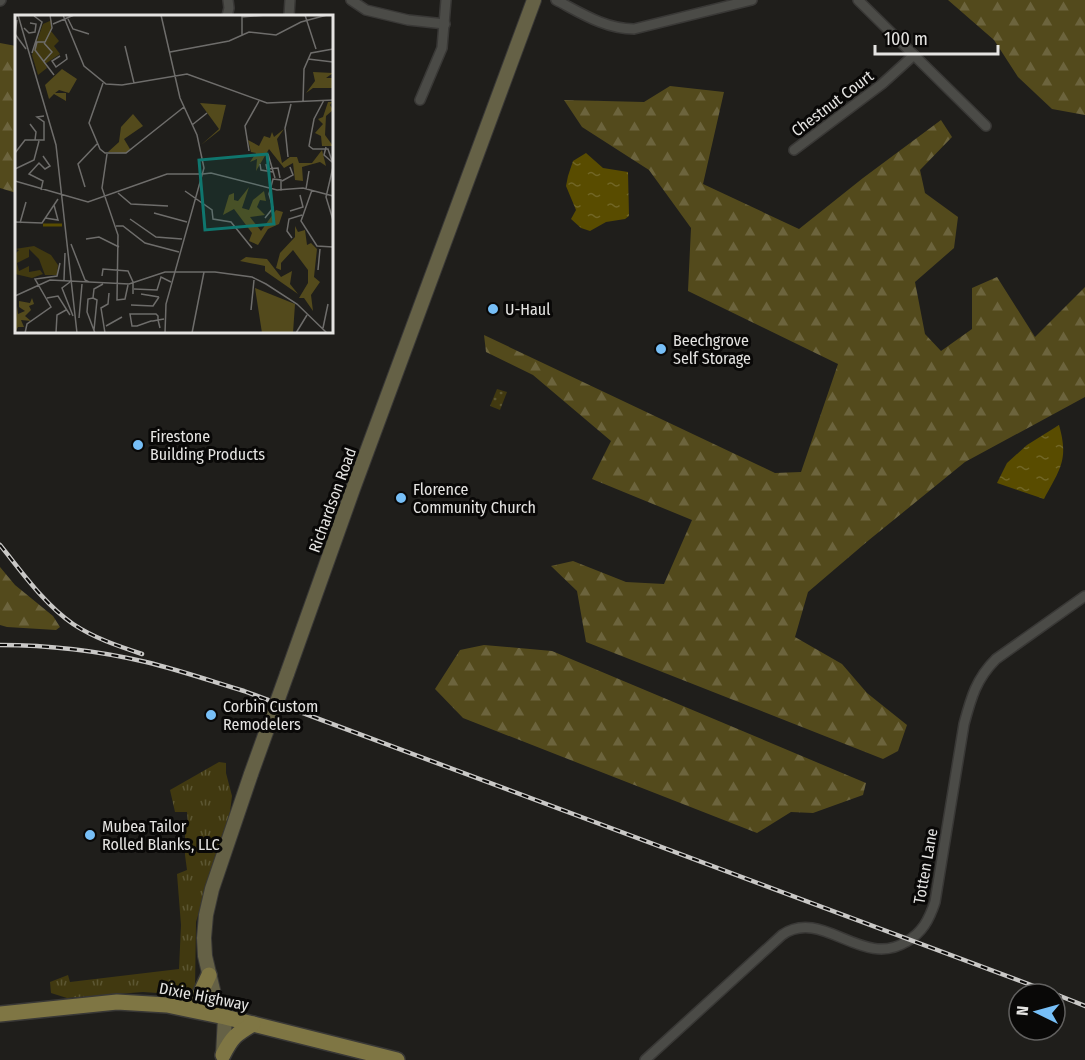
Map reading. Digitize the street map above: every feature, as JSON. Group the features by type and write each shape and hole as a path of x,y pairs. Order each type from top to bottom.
{"main road":[{"path":"186,1008 197,1001 209,975"},
{"name":"Dixie Highway","path":"0,1014 117,1002 167,1005 225,1017 397,1060"},
{"path":"223,1058 235,1035 253,1024"}],"street":[{"path":"289,15 290,0"},
{"path":"351,0 366,9 408,20 445,24"},
{"path":"420,100 442,48 446,0"},
{"name":"Richardson Road","path":"225,1017 214,994 205,956 206,915 212,889 352,489 534,0"},
{"path":"556,0 603,24 622,29 634,29 752,0"},
{"path":"858,0 986,126"},
{"name":"Chestnut Court","path":"794,150 882,84 914,54"},
{"name":"Totten Lane","path":"645,1060 790,930 814,928 872,949 894,948 920,931 931,915 937,895 964,723 978,681 996,659 1085,596"},
{"path":"223,1058 225,1017"}],"green space":[{"path":"948,0 1085,0 1085,115 1052,109 1018,77 994,40"},
{"path":"0,43 15,46 15,193 0,188"},
{"path":"670,86 724,92 703,184 799,229 941,120 952,137 920,170 925,193 958,217 954,248 915,282 925,334 941,351 972,329 972,288 997,277 1035,337 1085,287 1085,397 965,462 808,592 795,637 842,664 867,693 907,725 898,751 883,759 586,642 577,591 551,566 573,561 626,582 664,584 692,520 592,479 611,441 533,375 486,352 484,335 775,473 801,472 838,364 688,291 691,228 649,170 582,127 564,100 644,102"},
{"path":"497,389 507,392 500,410 490,406"},
{"path":"0,567 15,585 53,616 60,627 56,630 0,625"},
{"path":"484,645 552,651 866,783 863,795 813,813 791,812 757,833 463,718 435,689 460,650"},
{"path":"219,762 226,763 232,796 230,812 196,922 195,989 186,995 143,992 67,998 51,993 50,982 68,975 70,982 179,969 181,925 177,874 187,870 185,826 188,824 187,812 175,812 170,790"}],"water":[{"path":"586,153 603,168 628,172 629,216 625,219 606,222 590,231 581,228 571,219 576,210 566,186 573,161"},
{"path":"1059,425 1063,456 1044,499 997,483 1007,463 1027,445"}],"railway":[{"path":"0,545 34,587 62,616 98,638 142,654"},
{"path":"0,645 55,647 128,658 244,691 1023,982"},
{"path":"1067,999 1085,1006"}],"place":[{"name":"U-Haul","path":"493,309"},
{"name":"Beechgrove Self Storage","path":"661,349"},
{"name":"Firestone Building Products","path":"138,445"},
{"name":"Florence Community Church","path":"401,498"},
{"name":"Corbin Custom Remodelers","path":"211,715"},
{"name":"Mubea Tailor Rolled Blanks, LLC","path":"90,835"}]}
